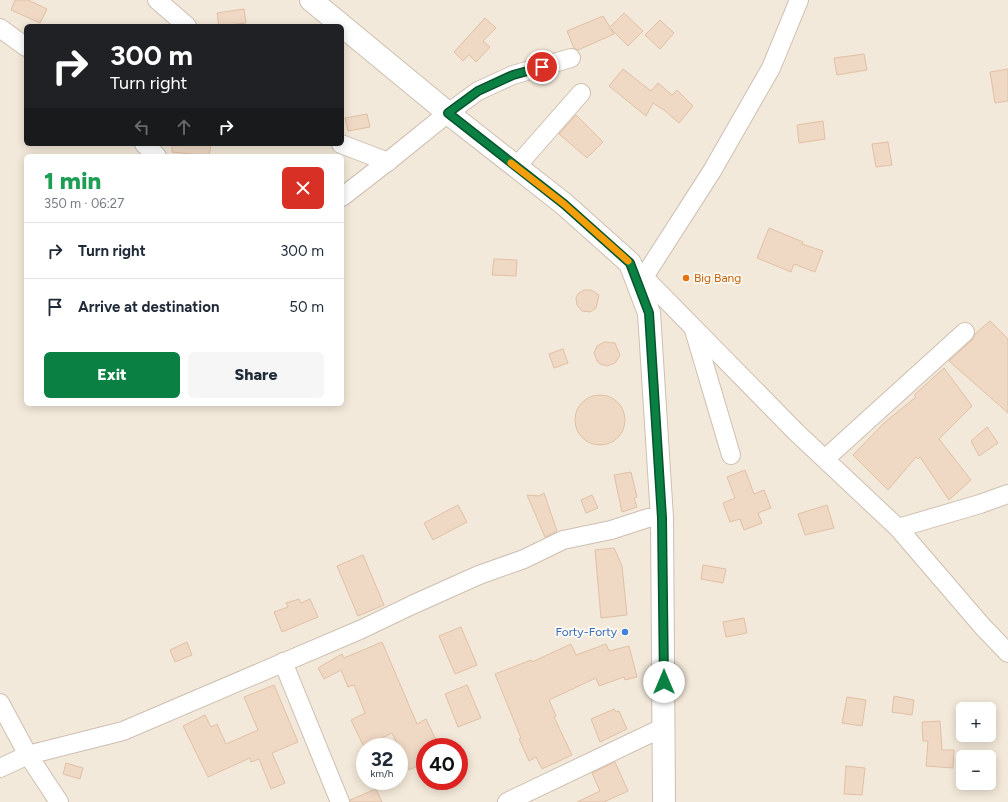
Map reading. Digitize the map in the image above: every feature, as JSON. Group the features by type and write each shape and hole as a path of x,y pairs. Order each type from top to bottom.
{"street":[{"path":"157,0 185,24"},
{"path":"311,0 340,24"},
{"path":"637,270 712,171 771,68 797,2"},
{"path":"344,27 448,113 564,204 637,270 797,433 898,528 1008,654"},
{"path":"0,28 24,46"},
{"path":"344,195 478,91 513,75 571,58"},
{"path":"516,167 581,93"},
{"path":"344,145 388,162"},
{"path":"146,146 155,154"},
{"path":"637,270 649,313 662,518 664,802"},
{"path":"694,327 731,455"},
{"path":"825,459 965,332"},
{"path":"898,528 980,504 1008,494"},
{"path":"0,768 28,754 123,731 362,629 479,575 524,559 563,540 610,530 648,518 662,518"},
{"path":"283,662 340,802"},
{"path":"0,703 28,754 59,802"},
{"path":"507,802 664,727"}],"shaded area":[{"path":"0,0 1008,0 1008,802 0,802"}],"building":[{"path":"15,0 28,0 47,9 40,23 11,10"},
{"path":"244,9 246,23 219,24 217,13"},
{"path":"624,13 643,31 628,46 610,28 614,34 578,50 574,48 567,31 603,16 610,27"},
{"path":"485,18 496,28 483,41 490,47 476,62 469,55 463,61 454,52"},
{"path":"660,20 674,33 660,49 645,35"},
{"path":"864,54 867,70 837,75 834,58"},
{"path":"623,69 651,91 658,83 672,95 677,90 693,106 679,123 653,103 646,116 609,86"},
{"path":"1008,69 1008,101 995,103 990,72"},
{"path":"367,114 370,127 348,131 345,118"},
{"path":"576,115 603,142 587,158 559,134"},
{"path":"823,121 825,139 799,143 797,125"},
{"path":"888,142 892,165 876,167 872,144"},
{"path":"172,146 211,146 209,154 172,152"},
{"path":"769,228 803,242 802,244 823,251 815,272 794,264 791,272 757,258"},
{"path":"494,259 517,260 516,276 492,275"},
{"path":"584,290 591,290 599,295 596,308 590,312 582,311 577,305 576,298 578,294"},
{"path":"990,321 1008,339 1008,413 949,361"},
{"path":"604,342 615,343 620,355 615,363 607,366 600,364 597,361 594,353 597,346"},
{"path":"563,349 568,363 554,368 549,354"},
{"path":"944,368 972,406 939,439 971,480 949,500 920,457 918,459 916,457 888,490 853,455 885,422 916,397 914,395"},
{"path":"595,395 605,395 618,402 625,415 625,425 618,438 605,445 595,445 586,441 579,434 575,425 575,415 579,406 586,399"},
{"path":"987,427 998,443 979,456 971,441"},
{"path":"745,470 754,494 764,490 771,508 758,513 762,523 744,530 740,519 730,522 723,503 735,498 727,477"},
{"path":"631,472 637,497 634,498 637,507 622,512 614,475"},
{"path":"544,493 557,531 545,537 527,495 539,496"},
{"path":"592,495 598,508 586,513 581,500"},
{"path":"458,505 467,522 433,540 424,523"},
{"path":"827,505 834,528 805,535 798,514"},
{"path":"614,548 622,566 627,615 601,618 595,550"},
{"path":"363,555 384,605 358,616 337,566"},
{"path":"703,565 726,569 723,583 701,579"},
{"path":"299,599 301,603 310,599 318,617 282,632 274,612 288,607 286,603"},
{"path":"744,618 747,633 726,637 723,622"},
{"path":"461,627 477,665 455,674 439,636"},
{"path":"187,642 192,655 175,662 170,650"},
{"path":"382,642 417,724 426,719 435,738 416,738 416,767 409,770 408,768 408,738 394,738 392,733 382,738 360,738 351,720 365,713 354,685 348,687 341,670 324,679 318,668 342,654 344,658"},
{"path":"571,644 576,655 606,644 609,651 629,646 637,677 625,680 624,677 599,686 596,678 549,700 556,716 554,717 572,755 542,769 536,757 529,761 519,739 521,738 495,674 531,660 532,662"},
{"path":"274,685 298,742 272,753 285,783 271,789 259,759 251,762 250,758 208,777 183,726 205,715 211,727 217,724 226,744 258,730 244,697"},
{"path":"467,685 481,718 458,727 445,694"},
{"path":"894,696 914,700 912,715 892,712"},
{"path":"847,697 866,700 862,726 842,723"},
{"path":"614,709 616,712 619,711 627,729 600,742 591,719"},
{"path":"940,721 942,750 954,750 953,768 926,766 928,741 923,741 922,722"},
{"path":"615,762 628,791 604,802 577,802 600,791 592,773"},
{"path":"66,763 83,768 80,779 63,774"},
{"path":"846,766 865,768 862,795 844,794"},
{"path":"376,790 382,802 350,802 350,800"}],"slow traffic":[{"path":"511,163 564,204 628,261"}],"place":[{"name":"Big Bang","path":"686,278"},
{"name":"Forty-Forty","path":"625,632"}],"route":[{"path":"542,67 513,75 478,91 448,113 564,204 630,263 649,313 662,518 664,682"}]}
